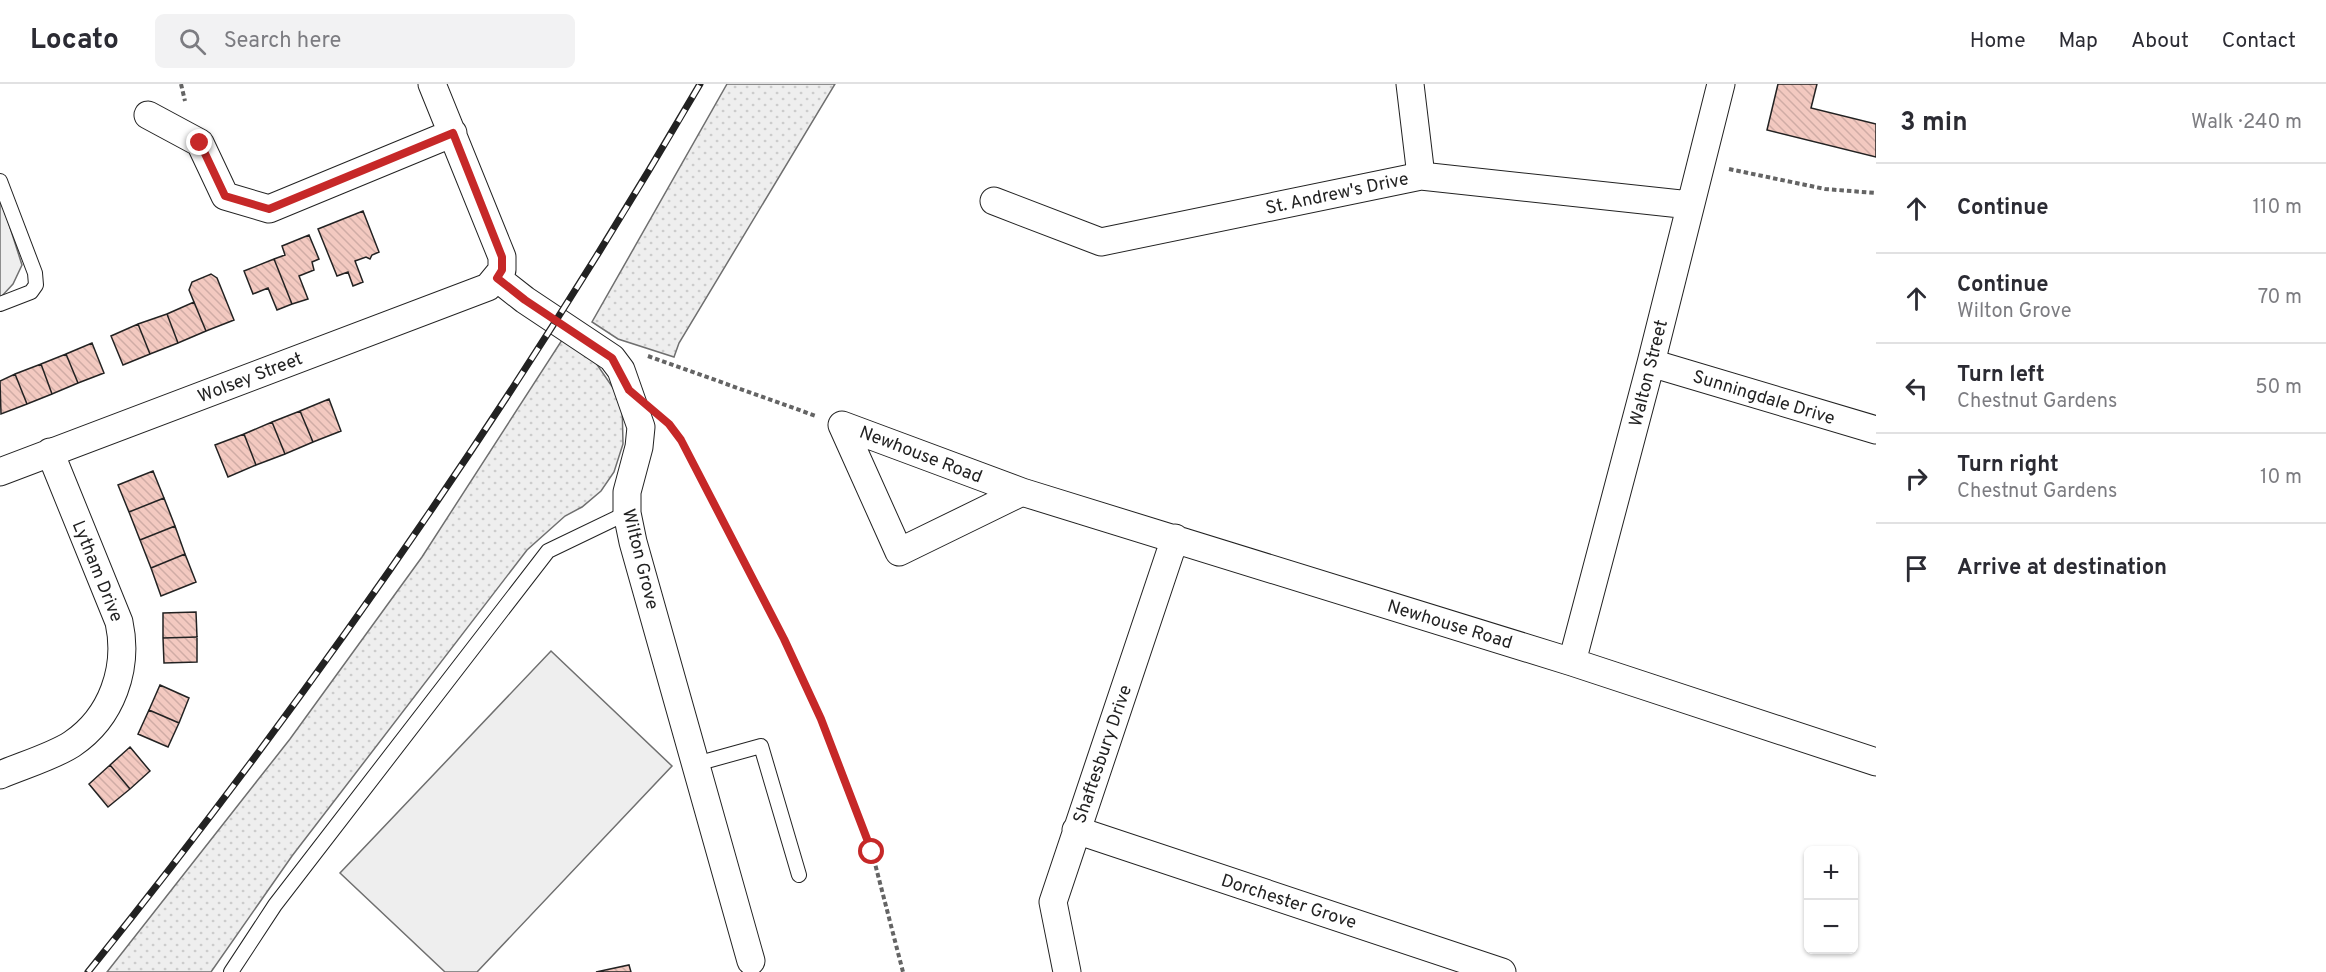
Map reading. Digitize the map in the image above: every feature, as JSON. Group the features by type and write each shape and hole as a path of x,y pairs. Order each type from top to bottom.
{"street":[{"path":"432,84 502,257 502,270 497,278"},
{"path":"1410,84 1421,176"},
{"name":"Walton Street","path":"1572,662 1651,363 1721,84"},
{"path":"148,115 200,143 225,196 269,209 453,133"},
{"name":"St. Andrew's Drive","path":"994,201 1101,242 1421,176 1690,205"},
{"name":"Wilton Grove","path":"497,278 525,300 612,358 628,385 641,427 639,447 627,492 627,513 633,542 751,962"},
{"name":"Wolsey Street","path":"0,472 488,287 497,278"},
{"name":"Sunningdale Drive","path":"1651,363 1876,430"},
{"name":"Newhouse Road","path":"842,425 899,552 1022,492"},
{"name":"Newhouse Road","path":"842,425 1022,492 1572,662 1876,762"},
{"name":"Lytham Drive","path":"0,775 70,745 85,733 100,717 110,701 122,662 123,641 119,622 50,452"},
{"name":"Shaftesbury Drive","path":"1067,972 1053,902 1175,538"},
{"name":"Dorchester Grove","path":"1076,830 1502,972"}],"lane":[{"path":"0,181 35,273 36,285 31,292 0,304"},
{"path":"231,972 275,905 548,551 627,513"},
{"path":"696,764 761,747 799,875"}],"path":[{"path":"1700,162 1826,189 1876,193"},
{"path":"612,358 623,348 842,425"},
{"path":"669,424 681,440 784,639 821,719 872,852 903,972"}],"shaded area":[{"path":"727,84 835,84 679,343 674,357 618,339 592,322"},
{"path":"0,196 22,265 13,284 0,298"},
{"path":"562,340 596,363 622,401 623,444 614,472 601,491 582,507 565,516 527,550 292,856 211,972 107,972 290,739 422,557"},
{"path":"551,651 672,766 477,972 445,972 340,873"}],"building":[{"path":"1778,84 1817,84 1811,108 1876,124 1876,157 1767,130"},
{"path":"363,211 379,252 372,255 370,259 366,257 355,261 363,282 353,286 348,272 337,276 318,229"},
{"path":"309,235 319,259 312,262 314,270 299,276 308,299 292,304 274,259 285,255 282,246"},
{"path":"274,259 292,304 277,310 268,288 253,294 244,271"},
{"path":"211,274 217,278 234,320 206,331 189,290 192,282"},
{"path":"194,302 206,331 178,343 167,314"},
{"path":"167,314 178,343 150,354 138,324"},
{"path":"138,324 150,354 123,365 111,336"},
{"path":"92,343 104,373 78,383 66,354"},
{"path":"66,354 78,383 52,394 41,364"},
{"path":"41,364 52,394 27,404 15,374"},
{"path":"15,374 27,404 1,414 0,381"},
{"path":"329,399 341,431 313,442 300,411"},
{"path":"300,411 313,442 285,454 272,422"},
{"path":"272,422 285,454 256,465 244,434"},
{"path":"244,434 256,465 228,477 215,445"},
{"path":"153,471 164,498 129,512 118,485"},
{"path":"164,498 175,526 140,540 129,512"},
{"path":"175,526 185,554 151,568 140,540"},
{"path":"185,554 196,582 161,596 151,568"},
{"path":"196,612 197,637 163,638 163,613"},
{"path":"197,637 197,662 164,663 163,638"},
{"path":"160,685 189,698 179,723 149,710"},
{"path":"149,710 179,723 168,747 138,734"},
{"path":"130,747 150,771 130,789 110,765"},
{"path":"110,765 130,789 108,807 89,784"},
{"path":"629,965 631,972 596,972"}],"railway":[{"path":"88,972 254,759 411,540 560,315 700,84"}],"route":[{"path":"200,143 225,196 269,209 453,133 502,257 502,270 497,278 525,300 612,358 621,370 629,390 669,424 681,440 784,639 821,719 872,852"}]}
